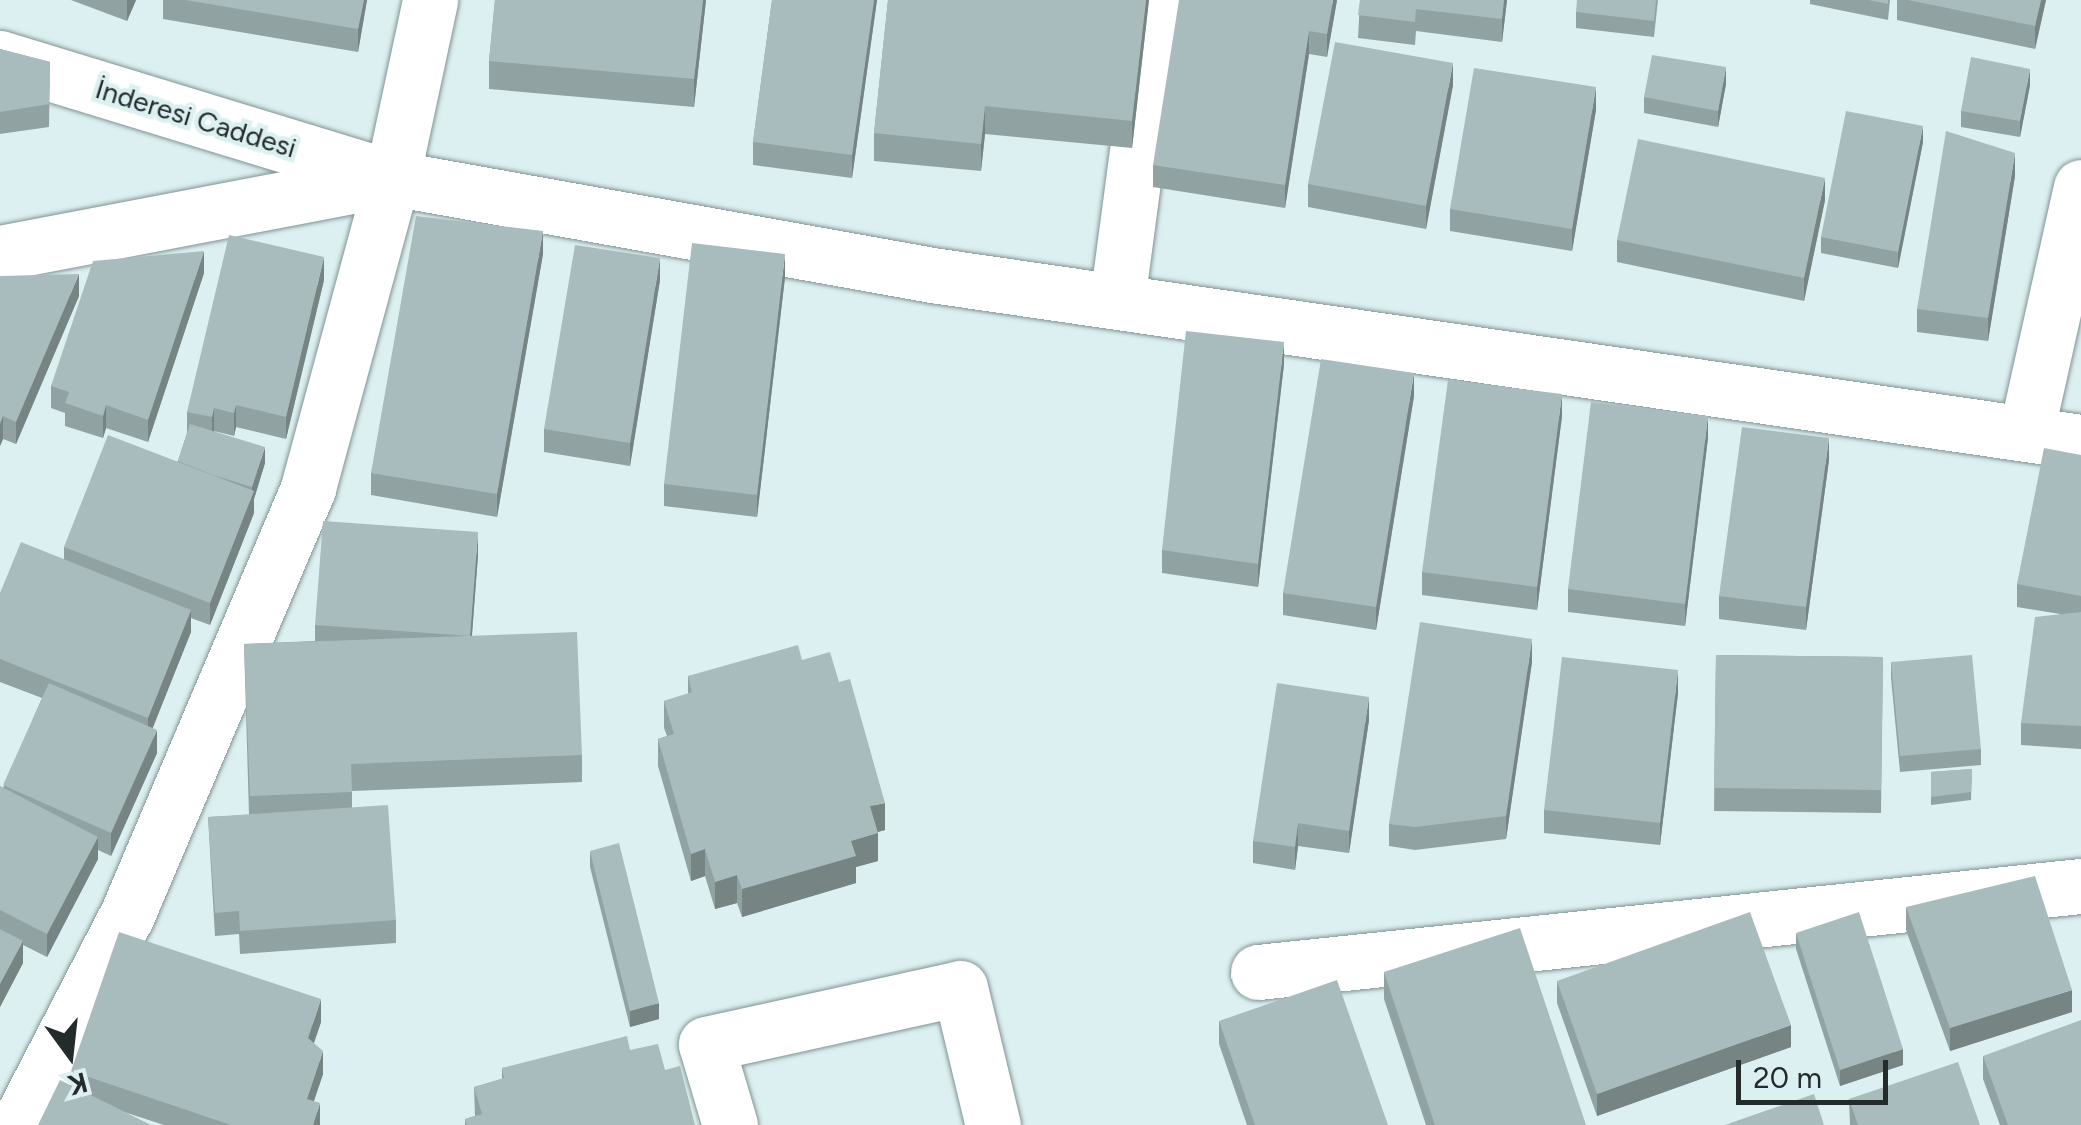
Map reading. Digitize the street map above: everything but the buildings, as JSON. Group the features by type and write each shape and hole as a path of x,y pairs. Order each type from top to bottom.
{"street":[{"path":"18,1125 128,915 308,488 392,178 430,0"},
{"path":"1117,301 1157,0"},
{"name":"İnderesi Caddesi","path":"0,58 392,178"},
{"path":"0,253 392,178 932,275 2081,442"},
{"path":"2026,433 2081,187"},
{"path":"1258,972 2081,886"},
{"path":"730,1125 706,1044 960,988 993,1125"}]}
